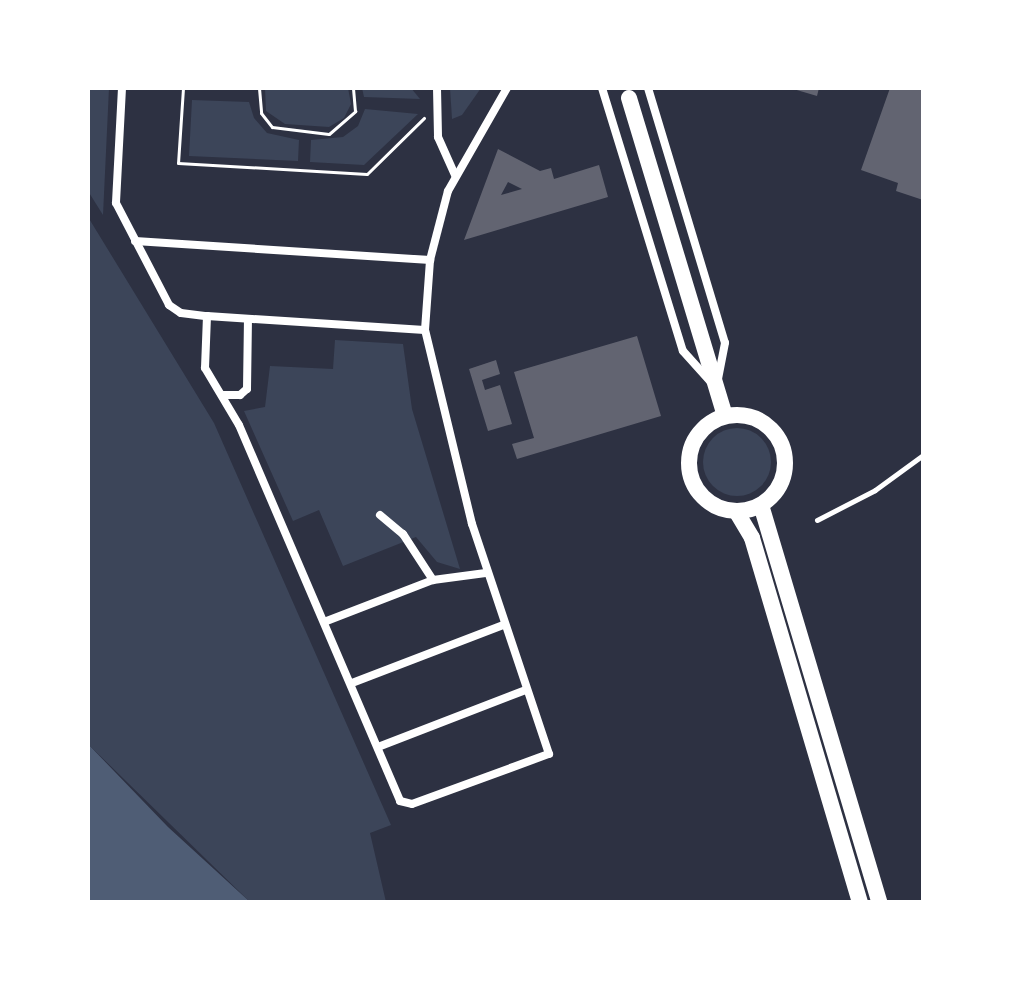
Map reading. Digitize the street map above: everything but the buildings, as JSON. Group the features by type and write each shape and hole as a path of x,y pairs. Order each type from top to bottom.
{"main road":[{"path":"629,98 725,416"},
{"path":"736,511 761,505 782,481 784,450 774,431 756,418 725,416 700,432 691,449 689,469 701,495 736,511 752,538 860,902"},
{"path":"761,505 879,902"}],"street":[{"path":"122,88 116,203 169,305 181,313 207,316 425,330"},
{"path":"437,88 438,137 455,175"},
{"path":"207,316 205,368 222,395 352,683 400,801 412,804 549,754 486,573 425,330 430,260 455,175 507,88"},
{"path":"602,88 683,351 716,388"},
{"path":"648,88 725,343 716,388"},
{"path":"135,241 430,260"},
{"path":"222,395 240,395 247,389 248,319"},
{"path":"380,515 403,534 433,580"},
{"path":"324,622 433,580 486,573"},
{"path":"352,683 503,625"},
{"path":"378,747 526,690"}],"lane":[{"path":"817,520 875,490 923,455"}],"path":[{"path":"183,88 178,163 367,174 436,106"},
{"path":"259,88 261,113 272,127 329,134 355,111 353,88"}],"shaded area":[{"path":"88,88 109,88 103,215 88,191"},
{"path":"265,88 348,88 351,104 344,118 329,127 285,124 266,111"},
{"path":"362,88 411,88 420,99 364,97"},
{"path":"450,88 481,88 462,115 452,119"},
{"path":"192,100 249,102 254,118 267,133 299,140 298,161 189,156"},
{"path":"365,109 418,114 364,165 310,162 311,140 343,137 358,126"},
{"path":"88,217 214,423 391,825 370,833 386,902 250,902 88,744"},
{"path":"335,340 403,344 412,409 460,569 437,562 416,537 343,566 319,510 293,521 244,411 265,407 270,366 333,369"},
{"path":"737,428 761,438 771,462 761,486 737,496 713,486 703,462 713,438"},
{"path":"88,744 168,827 250,902 88,902"}]}
